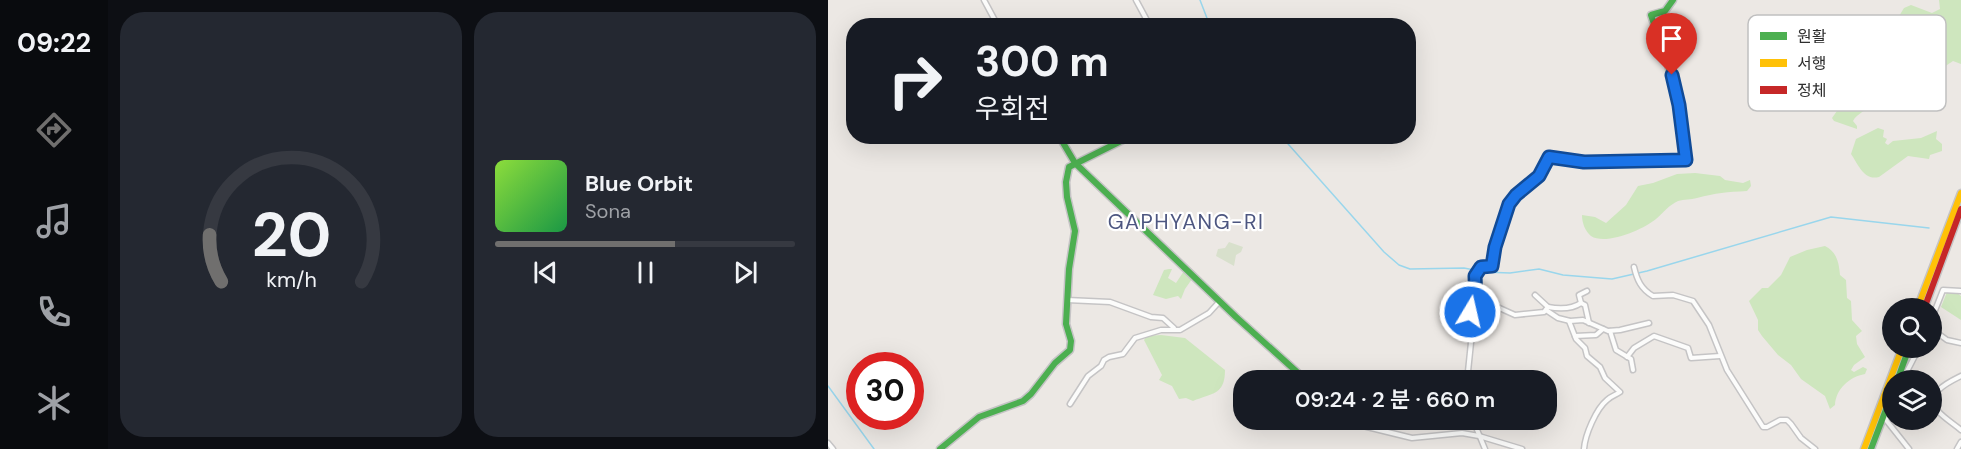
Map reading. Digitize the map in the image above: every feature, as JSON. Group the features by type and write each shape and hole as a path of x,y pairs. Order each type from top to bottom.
{"street":[{"path":"984,0 994,18"},
{"path":"1136,0 1146,18"},
{"path":"1468,370 1472,328 1470,312 1476,301 1476,274 1479,268 1493,266 1495,247 1509,204 1516,195 1539,176 1549,157 1584,162 1686,160 1674,80 1651,15 1658,15 1667,10 1673,0"},
{"path":"1064,144 1075,163 1219,302 1295,370"},
{"path":"940,449 979,417 1023,401 1055,363 1068,353 1071,341 1066,324 1067,300 1075,231 1066,197 1069,168 1114,144"},
{"path":"1921,298 1961,193"},
{"path":"1928,298 1961,209"},
{"path":"1634,269 1636,278 1642,287 1653,296 1671,294 1693,301 1709,325 1720,356 1750,409 1763,426 1767,428 1780,420 1786,420 1791,423 1801,438 1815,449"},
{"path":"1940,298 1943,290 1961,291"},
{"path":"1587,291 1579,295 1581,303 1585,305 1589,323"},
{"path":"1535,295 1554,316 1569,321 1581,320 1610,331 1649,323"},
{"path":"1067,300 1110,302 1152,317 1163,318 1180,330 1209,313 1219,302"},
{"path":"1473,307 1496,306 1515,315 1547,309 1570,308 1581,303"},
{"path":"1569,321 1577,341 1585,348 1587,356 1600,367 1605,378 1620,392 1606,400 1586,437 1584,449"},
{"path":"1070,404 1089,376 1101,366 1104,360 1123,354 1135,338 1150,332 1175,328"},
{"path":"1575,336 1596,335 1603,329"},
{"path":"1610,331 1616,350 1631,359 1633,370"},
{"path":"1627,357 1634,348 1654,336 1688,348 1691,358 1720,356"},
{"path":"1942,336 1947,340 1961,343"},
{"path":"1864,449 1898,358"},
{"path":"1961,376 1943,385 1936,393 1935,401 1938,411 1961,430"},
{"path":"1871,449 1882,420"},
{"path":"1379,430 1412,438 1454,433 1479,436 1522,449"},
{"path":"1477,430 1485,449"},
{"path":"1894,430 1909,449"},
{"path":"1957,449 1961,442"},
{"path":"828,443 833,449"}],"green space":[{"path":"1939,0 1961,0 1961,64 1953,61 1946,66 1946,15 1900,15 1904,8 1911,5 1932,13 1940,9"},
{"path":"1837,111 1864,111 1853,121 1857,129 1834,121 1832,118"},
{"path":"1878,128 1884,130 1883,137 1887,139 1885,143 1888,145 1893,141 1921,138 1937,131 1936,139 1942,144 1942,151 1930,155 1929,159 1908,156 1879,177 1874,178 1862,171 1851,154 1856,139"},
{"path":"1695,173 1720,176 1725,180 1743,183 1750,180 1751,186 1747,191 1678,201 1650,223 1615,238 1598,239 1591,236 1583,224 1582,215 1595,217 1606,223 1626,205 1638,186 1677,174"},
{"path":"1229,242 1243,247 1236,255 1234,266 1216,256 1218,249 1225,248"},
{"path":"1825,246 1837,258 1840,275 1846,280 1847,298 1851,301 1852,320 1862,331 1856,336 1857,344 1865,357 1851,370 1854,372 1863,367 1867,369 1865,374 1844,385 1835,405 1830,409 1825,396 1801,379 1791,365 1778,355 1762,336 1758,330 1758,320 1749,301 1762,288 1768,288 1781,275 1790,257"},
{"path":"1172,269 1168,278 1176,283 1184,271 1192,279 1181,299 1178,296 1166,299 1153,295 1164,270"},
{"path":"1947,292 1961,296 1961,320 1942,308"},
{"path":"1147,336 1185,338 1225,370 1220,389 1193,401 1186,398 1179,399 1172,386 1159,380 1162,375 1144,340"}],"waterway":[{"path":"1200,0 1207,18"},
{"path":"1288,144 1384,252 1399,265 1410,269 1464,268 1484,272 1510,273 1539,269 1563,275 1612,279 1647,271 1831,217 1929,228"},
{"path":"828,386 874,449"}],"traffic: fast":[{"path":"1492,266 1495,247 1509,204 1516,195 1539,176 1549,157 1584,162 1686,160 1675,86 1651,15 1665,11 1673,0"},
{"path":"1064,144 1075,163 1295,370"},
{"path":"940,449 979,417 1023,401 1055,363 1070,350 1071,341 1066,324 1069,269 1075,231 1067,197 1066,182 1069,167 1115,144"},
{"path":"1901,370 1905,358"},
{"path":"1871,449 1882,420"}],"traffic: slow":[{"path":"1921,298 1961,193"},
{"path":"1864,449 1898,358"}],"traffic: jam":[{"path":"1928,298 1961,209"}],"district":[{"name":"GAPHYANG-RI","path":"1186,222"}],"route":[{"path":"1470,312 1476,301 1474,281 1476,274 1481,267 1492,266 1495,247 1509,204 1516,195 1539,176 1549,157 1584,162 1686,160 1679,105 1672,75"}]}
